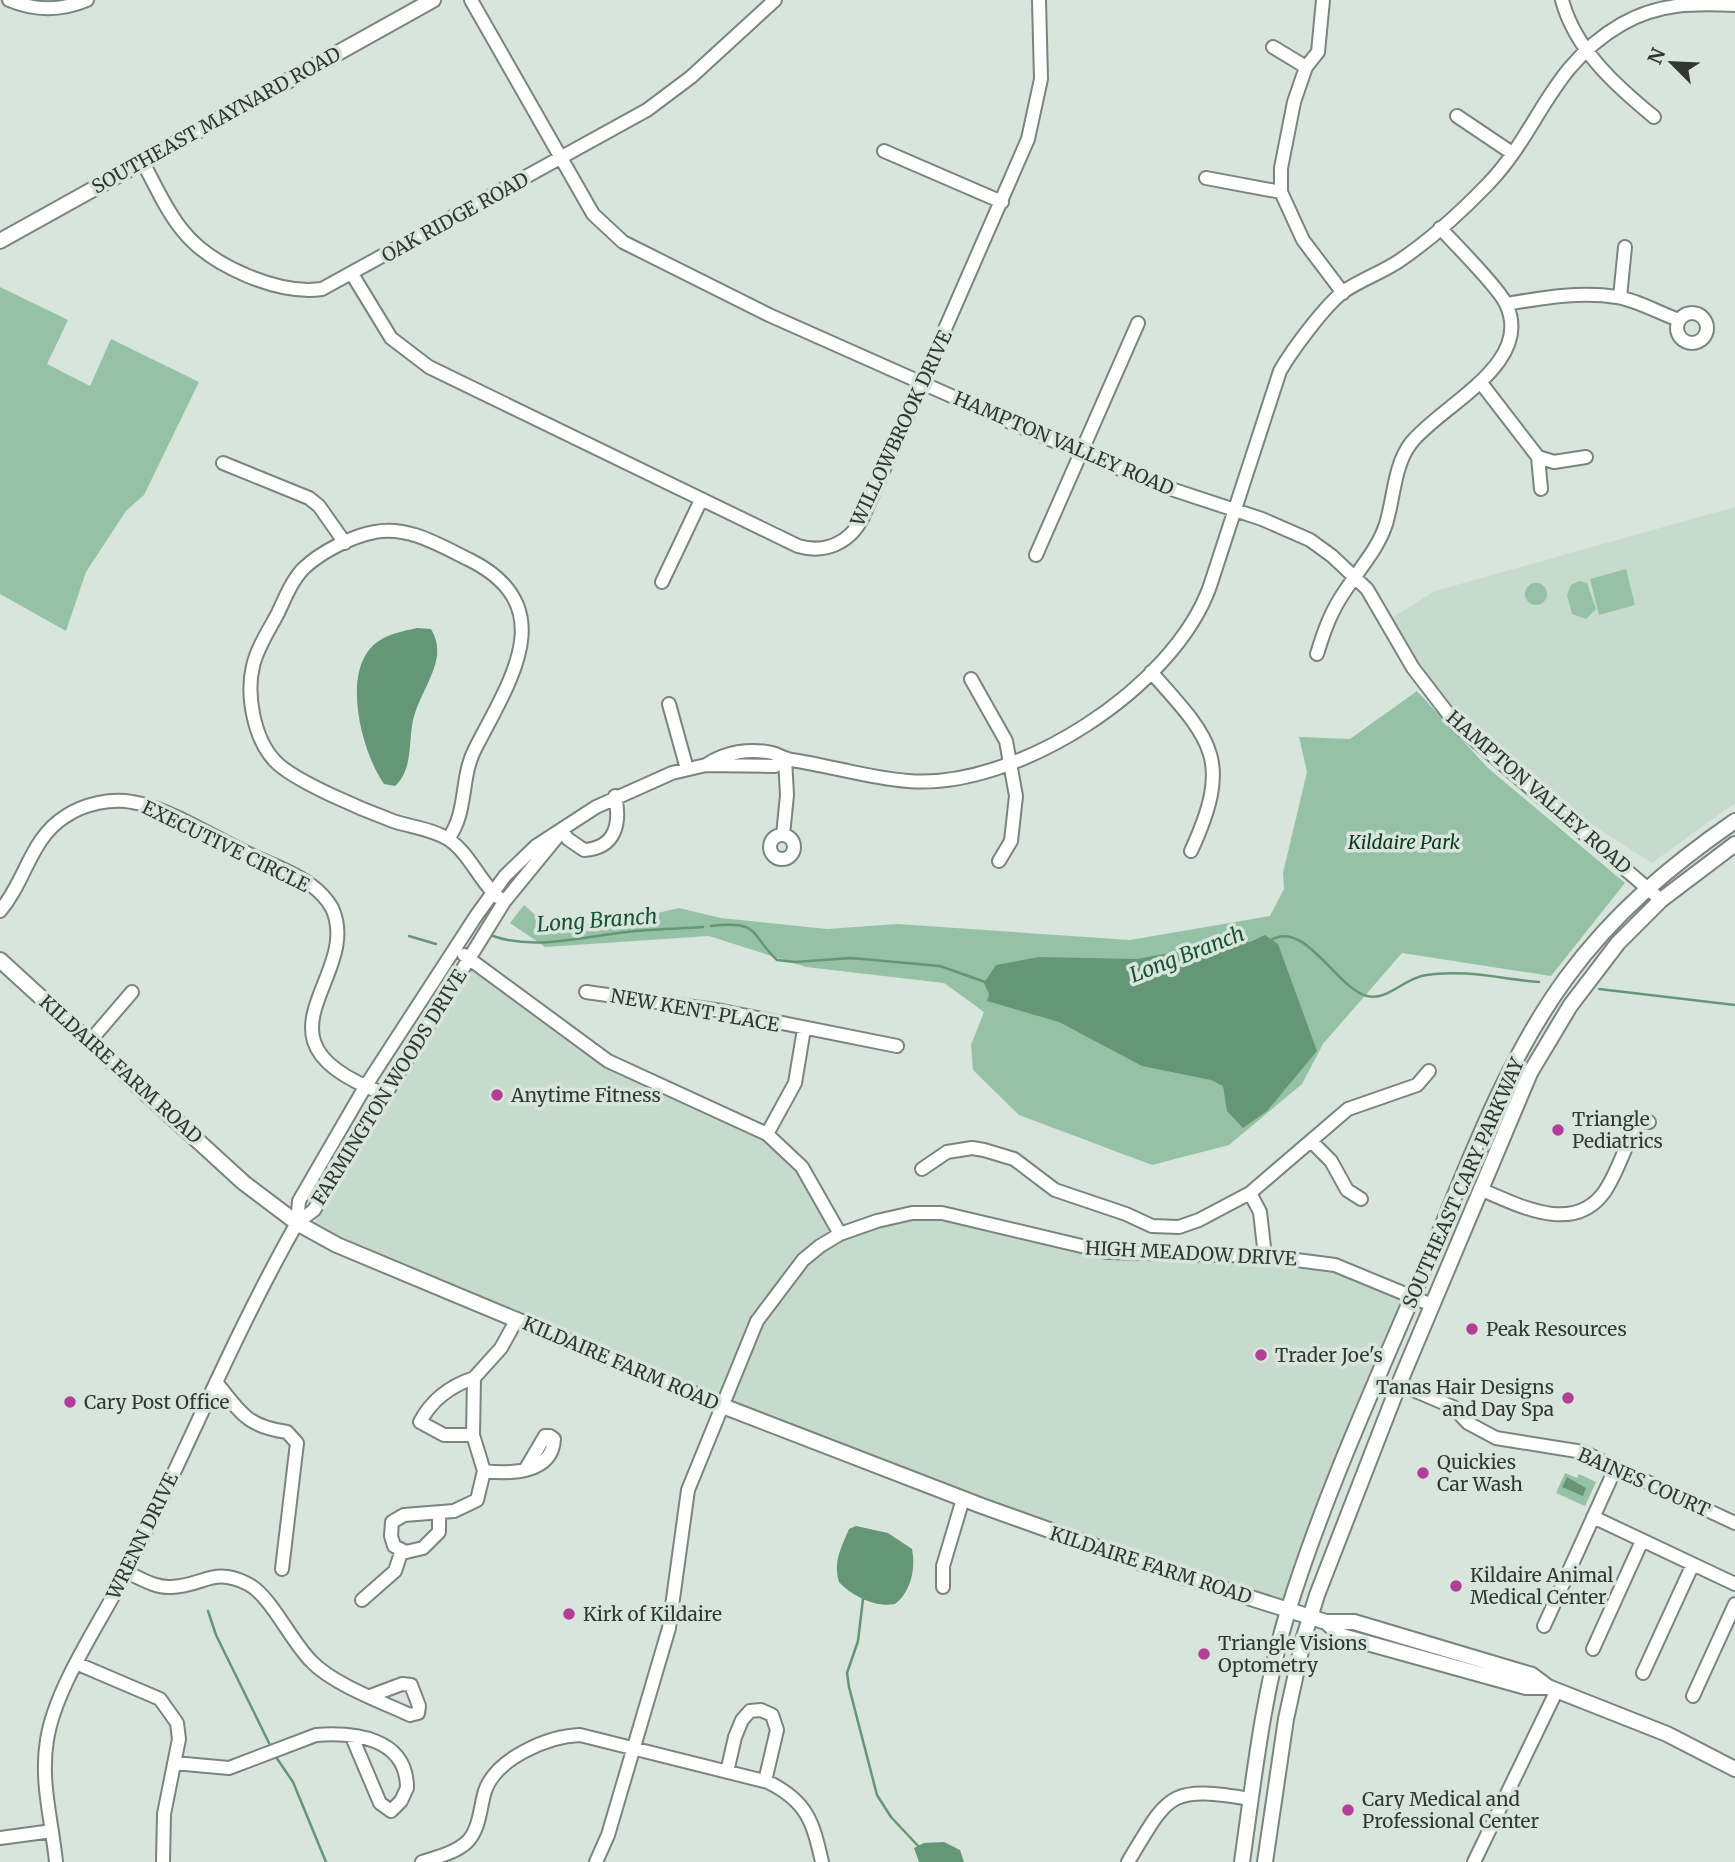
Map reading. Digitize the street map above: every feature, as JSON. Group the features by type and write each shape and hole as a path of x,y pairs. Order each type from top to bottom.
{"main road":[{"name":"SOUTHEAST MAYNARD ROAD","path":"0,241 433,0"},
{"name":"SOUTHEAST CARY PARKWAY","path":"1242,1862 1262,1723 1288,1611 1320,1521 1494,1106 1531,1032 1583,957 1647,887 1735,821"},
{"name":"SOUTHEAST CARY PARKWAY","path":"1265,1862 1286,1718 1310,1617 1399,1384 1530,1073 1551,1036 1603,960 1661,900 1735,844"},
{"name":"KILDAIRE FARM ROAD","path":"0,960 244,1183 297,1223 366,1259 517,1319 720,1405 963,1499 1144,1564 1326,1622 1354,1622 1532,1675 1552,1689 1667,1734 1735,1769"}],"street":[{"path":"9,0 45,9 66,7 87,0"},
{"name":"HAMPTON VALLEY ROAD","path":"471,0 593,214 623,242 769,315 1081,452 1161,486 1310,540 1355,576 1387,621 1434,698 1456,724 1661,900"},
{"name":"OAK RIDGE ROAD","path":"142,161 182,231 204,252 289,290 322,289 561,159 670,94 775,0"},
{"name":"WILLOWBROOK DRIVE","path":"352,274 385,331 415,359 798,546 823,549 840,543 856,530 862,519 1028,139 1038,105 1042,64 1039,0"},
{"path":"1323,0 1318,52 1306,67 1288,129 1280,192 1303,240 1342,293"},
{"path":"1562,0 1571,26 1587,51 1618,88 1654,117"},
{"name":"FARMINGTON WOODS DRIVE","path":"297,1223 299,1200 365,1087 491,893 536,846 615,796 687,769 706,765 719,756 741,752 762,752 785,759 918,782 967,775 1008,764 1079,731 1109,710 1151,672 1181,638 1198,612 1280,371 1342,293 1398,261 1440,228 1489,183 1512,153 1551,90 1587,51 1622,24 1664,6 1695,2 1735,5"},
{"path":"1273,47 1306,67"},
{"path":"1457,116 1512,153"},
{"path":"884,151 1002,202"},
{"path":"1206,178 1280,192"},
{"path":"1317,654 1328,618 1378,544 1386,525 1402,460 1410,444 1443,411 1497,367 1507,349 1510,325 1506,304 1440,228"},
{"path":"1620,297 1625,247"},
{"path":"1506,304 1555,296 1620,297 1679,320"},
{"path":"1035,555 1138,323"},
{"path":"1480,383 1538,457 1541,489"},
{"path":"1538,457 1554,462 1586,457"},
{"path":"223,463 309,498 319,506 345,543"},
{"path":"662,582 701,500"},
{"path":"448,839 463,806 472,754 518,660 523,625 519,609 505,585 488,570 423,538 384,531 345,543 318,557 297,576 256,656 251,675 251,697 261,738 275,761 295,776 380,816 448,839 491,893 504,902"},
{"path":"1151,672 1199,726 1209,748 1213,776 1211,800 1191,851"},
{"path":"971,679 1006,741 1008,764 1016,796 1011,841 999,861"},
{"path":"669,704 687,769"},
{"path":"783,835 788,794 785,759"},
{"path":"562,831 568,839 584,849 606,844 615,834 618,823 615,796"},
{"name":"EXECUTIVE CIRCLE","path":"0,911 15,889 33,852 50,828 68,814 102,802 131,802 155,809 304,880 328,902 337,931 312,1016 316,1044 324,1059 338,1070 365,1087 385,1094"},
{"name":"FARMINGTON WOODS DRIVE","path":"297,1223 314,1210 504,902 562,831"},
{"path":"454,949 608,1060 767,1135 802,1167 840,1234"},
{"path":"90,1041 132,992"},
{"name":"NEW KENT PLACE","path":"586,992 722,1011 897,1046"},
{"name":"NEW KENT PLACE","path":"767,1135 796,1083 804,1029"},
{"path":"922,1169 947,1152 972,1148 995,1153 1014,1159 1055,1190 1126,1214 1152,1226 1170,1228 1199,1220 1250,1193 1348,1109 1417,1084 1429,1071"},
{"path":"1480,1189 1543,1214 1571,1213 1583,1209 1605,1190 1638,1121 1649,1122"},
{"path":"1312,1142 1331,1161 1346,1190 1361,1199"},
{"path":"1250,1193 1260,1212 1265,1256"},
{"name":"HIGH MEADOW DRIVE","path":"596,1862 608,1835 669,1628 688,1490 720,1405 751,1334 774,1295 803,1260 840,1234 894,1216 942,1213 1107,1252 1265,1256 1335,1265 1432,1305"},
{"name":"WRENN DRIVE","path":"56,1862 46,1800 47,1740 53,1714 126,1572 216,1382 297,1223"},
{"path":"473,1435 444,1435 420,1422 439,1397 454,1384 474,1378 501,1348 517,1319"},
{"path":"439,1514 439,1532 423,1548 406,1552 394,1546 390,1536 392,1522 404,1515 439,1514 477,1500 484,1471 473,1435 474,1378"},
{"path":"216,1382 244,1416 260,1427 287,1432 297,1443 282,1569"},
{"name":"BAINES COURT","path":"1399,1384 1453,1407 1468,1423 1496,1438 1573,1449 1735,1522"},
{"path":"1544,1626 1616,1467"},
{"path":"484,1471 511,1474 525,1470"},
{"path":"943,1587 943,1566 963,1499"},
{"path":"1593,1517 1735,1584"},
{"path":"1593,1649 1643,1541"},
{"path":"362,1600 395,1571 402,1550"},
{"path":"1643,1673 1693,1564"},
{"path":"126,1572 163,1587 183,1586 214,1575 226,1575 252,1586 312,1663 324,1673 370,1696"},
{"path":"1693,1696 1735,1604"},
{"path":"78,1664 166,1704 179,1732 164,1814 163,1862"},
{"path":"1474,1862 1552,1689"},
{"path":"726,1772 742,1720 750,1711 761,1710 772,1715 777,1730 765,1781"},
{"path":"174,1763 229,1768 302,1739 330,1734 352,1737 384,1743 403,1769 407,1788 401,1801 391,1811 380,1803 352,1737"},
{"path":"422,1862 453,1851 468,1841 476,1828 490,1780 513,1760 569,1735 580,1735 765,1781 781,1788 801,1805 811,1819 822,1862"},
{"path":"1128,1862 1161,1807 1178,1795 1196,1792 1251,1798"},
{"path":"0,1838 52,1831"}],"shaded area":[{"path":"1735,507 1735,803 1652,863 1510,772 1456,724 1387,621 1435,591"},
{"path":"468,969 506,992 573,1044 633,1080 664,1094 667,1089 747,1123 802,1167 840,1233 929,1212 1080,1247 1335,1265 1412,1297 1288,1611 982,1506 312,1232 320,1206"}],"green space":[{"path":"0,287 68,320 47,364 90,386 111,339 199,382 144,495 126,511 86,572 66,631 0,594"},
{"path":"1626,569 1635,605 1599,615 1590,579"},
{"path":"1579,581 1587,583 1596,609 1586,619 1572,614 1567,595 1571,585"},
{"path":"1532,583 1540,583 1547,590 1547,598 1540,605 1532,605 1525,598 1525,590"},
{"name":"Kildaire Park","path":"1417,691 1488,768 1625,883 1551,976 1402,953 1323,1044 1302,1084 1229,1145 1152,1165 1019,1115 973,1070 971,1045 984,1012 944,983 806,967 709,936 545,947 510,923 524,905 548,926 614,923 679,908 721,918 827,929 897,924 1130,940 1270,916 1284,889 1283,873 1307,772 1299,737 1350,739"},
{"path":"1565,1473 1577,1478 1579,1474 1596,1482 1585,1506 1556,1493"}],"water":[{"path":"417,628 431,629 437,656 415,713 408,761 395,786 384,784 368,753 358,712 359,672 365,656 376,643 390,635"},
{"path":"1265,935 1278,944 1317,1051 1267,1111 1243,1128 1227,1111 1223,1086 1211,1080 1142,1066 1059,1022 987,1001 989,994 984,983 996,965 1039,957 1137,959 1175,952 1211,939 1250,942"},
{"path":"1567,1477 1586,1488 1583,1496 1562,1487"},
{"path":"856,1526 888,1533 912,1549 911,1579 905,1593 895,1604 865,1600 839,1582 839,1555 849,1529"},
{"path":"944,1842 960,1850 964,1862 919,1862 914,1848 924,1843"}],"waterway":[{"name":"Long Branch","path":"711,926 746,927 777,960 795,962 851,958 940,966 988,983"},
{"name":"Long Branch","path":"493,936 543,942 636,931 703,927"},
{"name":"Long Branch","path":"409,936 436,944"},
{"name":"Long Branch","path":"1271,940 1284,936 1296,939 1356,991 1367,996 1382,995 1410,980 1440,973 1539,982"},
{"name":"Long Branch","path":"1599,989 1735,1005"},
{"path":"863,1599 858,1641 847,1673 849,1687 877,1795 891,1817 920,1848"},
{"path":"208,1611 216,1635 269,1743"},
{"path":"276,1757 293,1782 326,1862"}],"place":[{"name":"Anytime Fitness","path":"497,1095"},
{"name":"Triangle Pediatrics","path":"1558,1130"},
{"name":"Peak Resources","path":"1472,1329"},
{"name":"Trader Joe's","path":"1261,1355"},
{"name":"Tanas Hair Designs and Day Spa","path":"1568,1398"},
{"name":"Cary Post Office","path":"70,1402"},
{"name":"Quickies Car Wash","path":"1423,1473"},
{"name":"Kildaire Animal Medical Center","path":"1456,1586"},
{"name":"Kirk of Kildaire","path":"569,1614"},
{"name":"Triangle Visions Optometry","path":"1204,1654"},
{"name":"Cary Medical and Professional Center","path":"1348,1810"}]}
